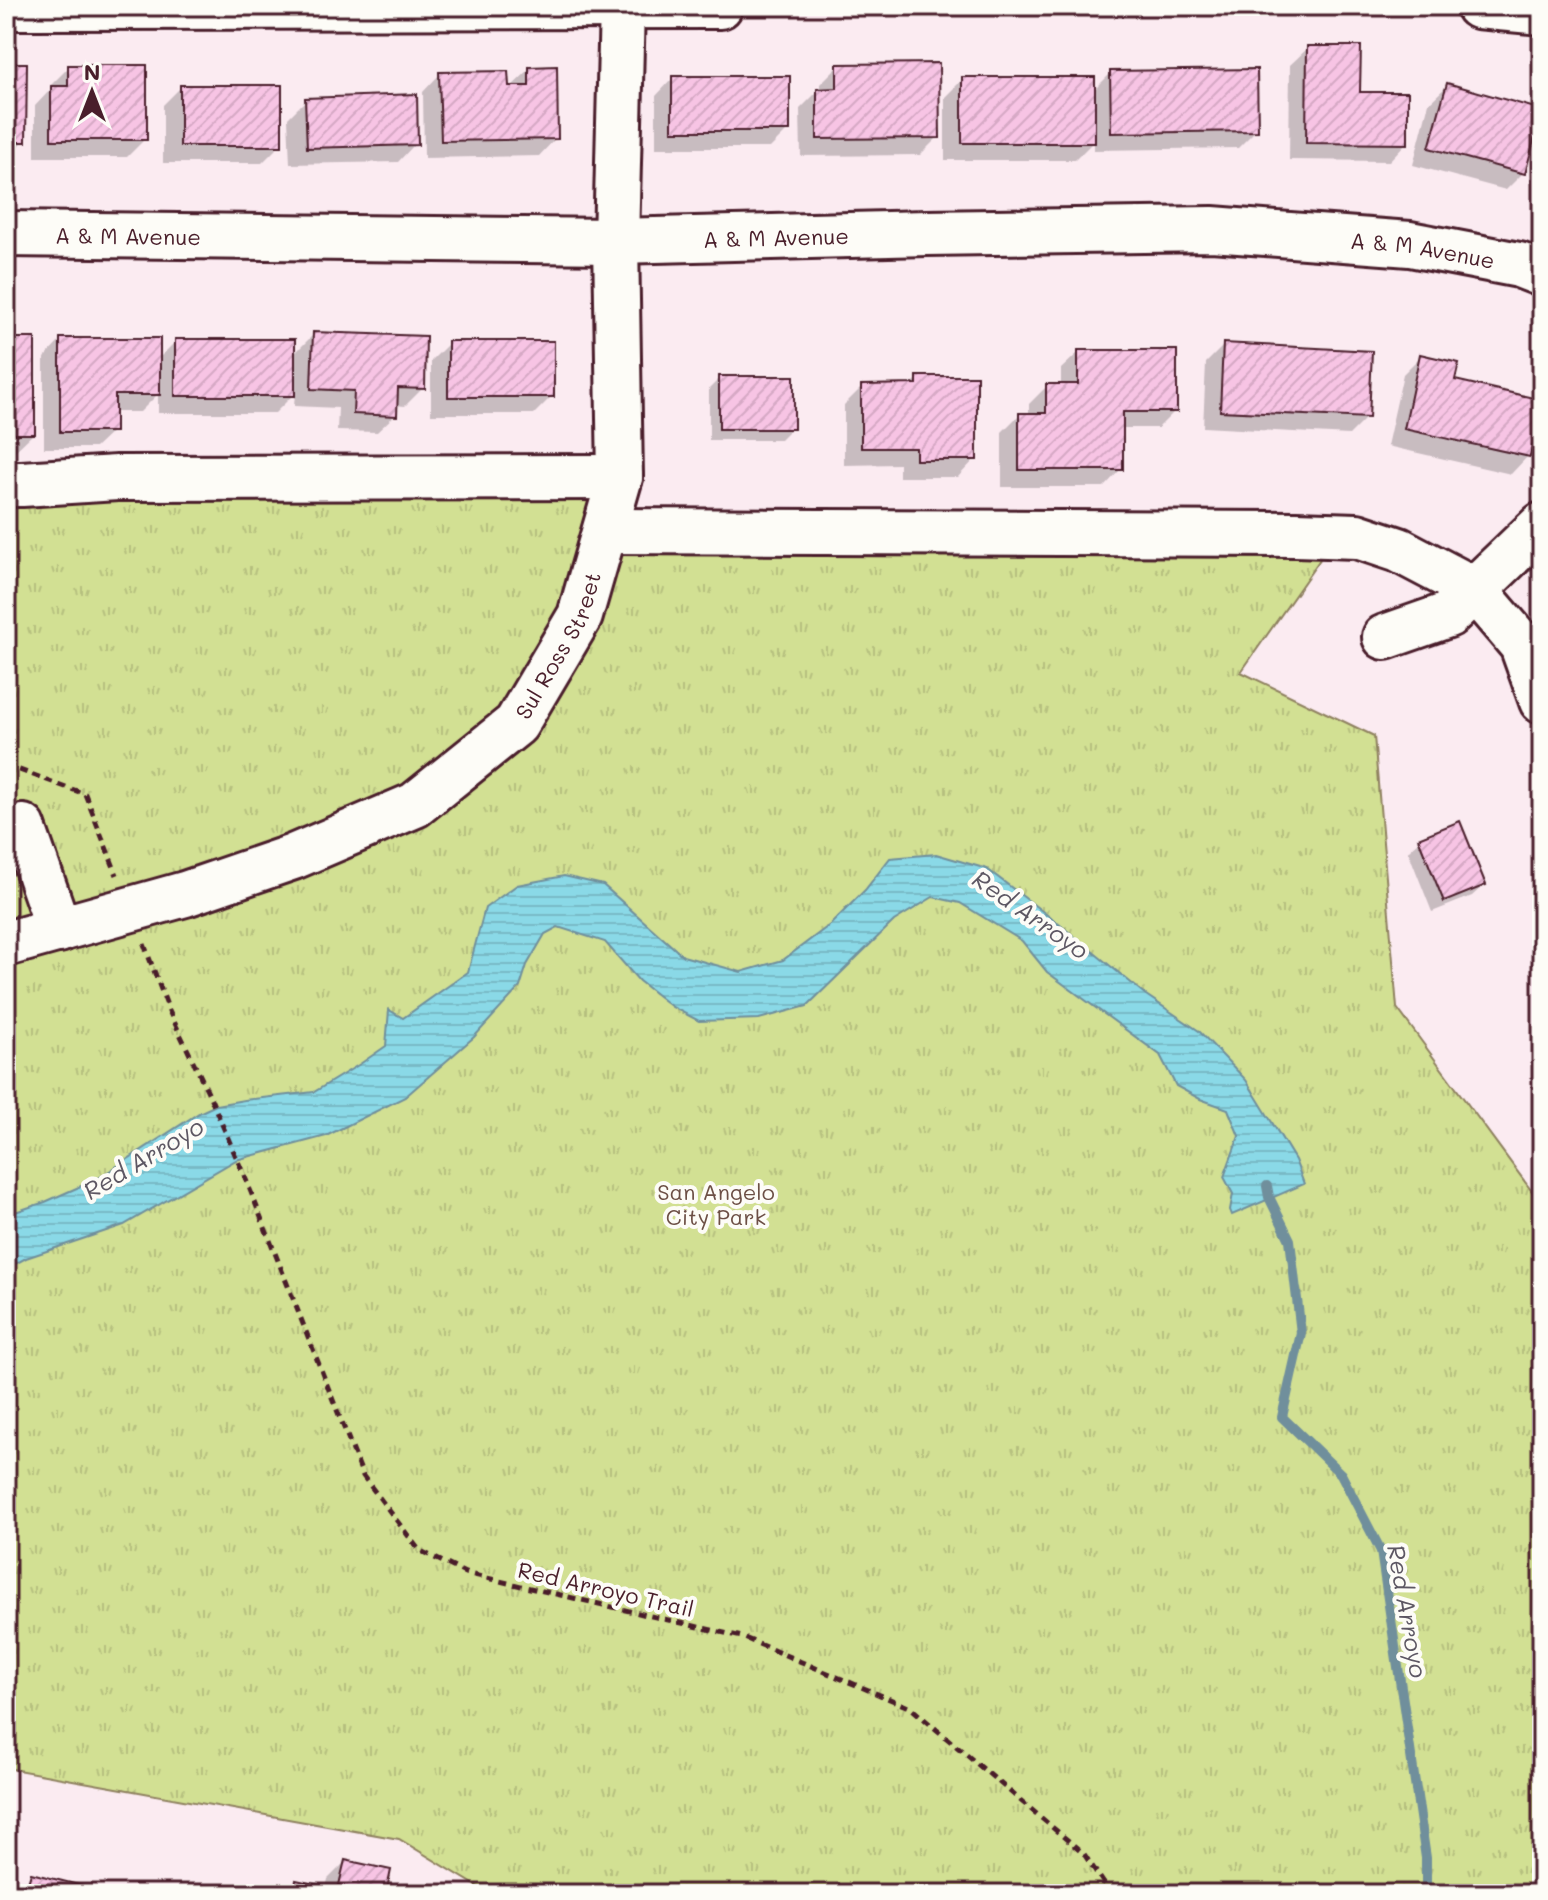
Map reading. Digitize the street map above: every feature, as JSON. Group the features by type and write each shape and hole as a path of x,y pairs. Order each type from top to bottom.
{"street":[{"name":"Sul Ross Street","path":"6,944 185,894 293,857 415,805 516,724 580,616 620,477 616,241 622,6"},
{"path":"6,7 720,6"},
{"path":"1478,6 1542,12"},
{"name":"A & M Avenue","path":"6,234 616,241 1212,229 1410,244 1519,265 1542,274"},
{"path":"6,484 117,478 620,477"},
{"path":"1385,637 1448,615 1542,525"},
{"path":"605,531 1357,536 1399,550 1475,590 1522,645 1542,701"},
{"path":"23,827 59,930"}],"path":[{"name":"Red Arroyo Trail","path":"208,1092 247,1182 363,1476 419,1550 465,1573 742,1637 911,1708 1084,1854 1111,1894"}],"green space":[{"name":"San Angelo City Park","path":"558,493 641,515 1351,515 1241,672 1374,736 1397,1008 1542,1205 1542,1894 490,1894 399,1839 6,1768 6,496"}],"water":[{"path":"936,854 987,869 1146,995 1199,1031 1246,1080 1295,1160 1304,1184 1232,1215 1233,1194 1224,1177 1239,1136 1228,1109 1176,1086 1160,1055 1047,972 1022,941 960,903 933,897 894,921 807,1006 759,1019 699,1021 672,1007 639,981 605,942 558,927 545,934 527,965 520,987 474,1037 405,1097 326,1136 236,1160 124,1225 26,1258 6,1269 6,1215 97,1179 216,1105 314,1092 386,1046 389,1010 403,1018 468,972 485,908 517,885 564,876 603,885 683,956 741,972 783,960 831,924 865,890 890,858"}],"building":[{"path":"1307,46 1361,46 1360,92 1408,92 1408,144 1306,143"},
{"path":"6,63 27,63 26,142 6,142"},
{"path":"939,63 940,138 817,139 817,89 837,88 837,64"},
{"path":"68,65 147,65 147,140 51,140 51,86 68,86"},
{"path":"557,66 558,139 441,141 439,72 508,71 509,86 529,86 529,67"},
{"path":"1257,69 1258,131 1111,133 1110,71"},
{"path":"672,76 790,76 790,131 672,131"},
{"path":"962,77 1095,77 1095,143 962,143"},
{"path":"1447,83 1542,110 1525,174 1429,148"},
{"path":"180,85 282,85 282,146 180,146"},
{"path":"417,94 418,145 307,148 305,98"},
{"path":"313,332 426,336 425,389 398,388 397,416 353,414 354,391 311,389"},
{"path":"6,338 35,338 35,434 6,434"},
{"path":"60,338 160,338 160,395 115,395 115,432 60,432"},
{"path":"175,339 295,339 295,396 175,396"},
{"path":"448,341 554,341 554,397 448,397"},
{"path":"1223,343 1372,351 1369,418 1220,411"},
{"path":"1078,350 1177,350 1177,412 1123,412 1123,470 1019,470 1019,413 1046,413 1046,384 1078,384"},
{"path":"1420,354 1459,363 1455,380 1542,400 1530,457 1404,429"},
{"path":"719,376 794,376 794,429 719,429"},
{"path":"917,376 977,376 977,460 916,460 916,448 861,448 861,385 917,384"},
{"path":"1460,821 1486,885 1444,902 1418,838"},
{"path":"345,1860 391,1870 386,1894 293,1894 296,1880 338,1889"},
{"path":"31,1873 114,1894 25,1894"},
{"path":"198,1886 234,1894 196,1894"}],"waterway":[{"name":"Red Arroyo","path":"1267,1186 1269,1197 1290,1240 1301,1333 1282,1417 1341,1474 1381,1551 1426,1858 1426,1894"}]}
